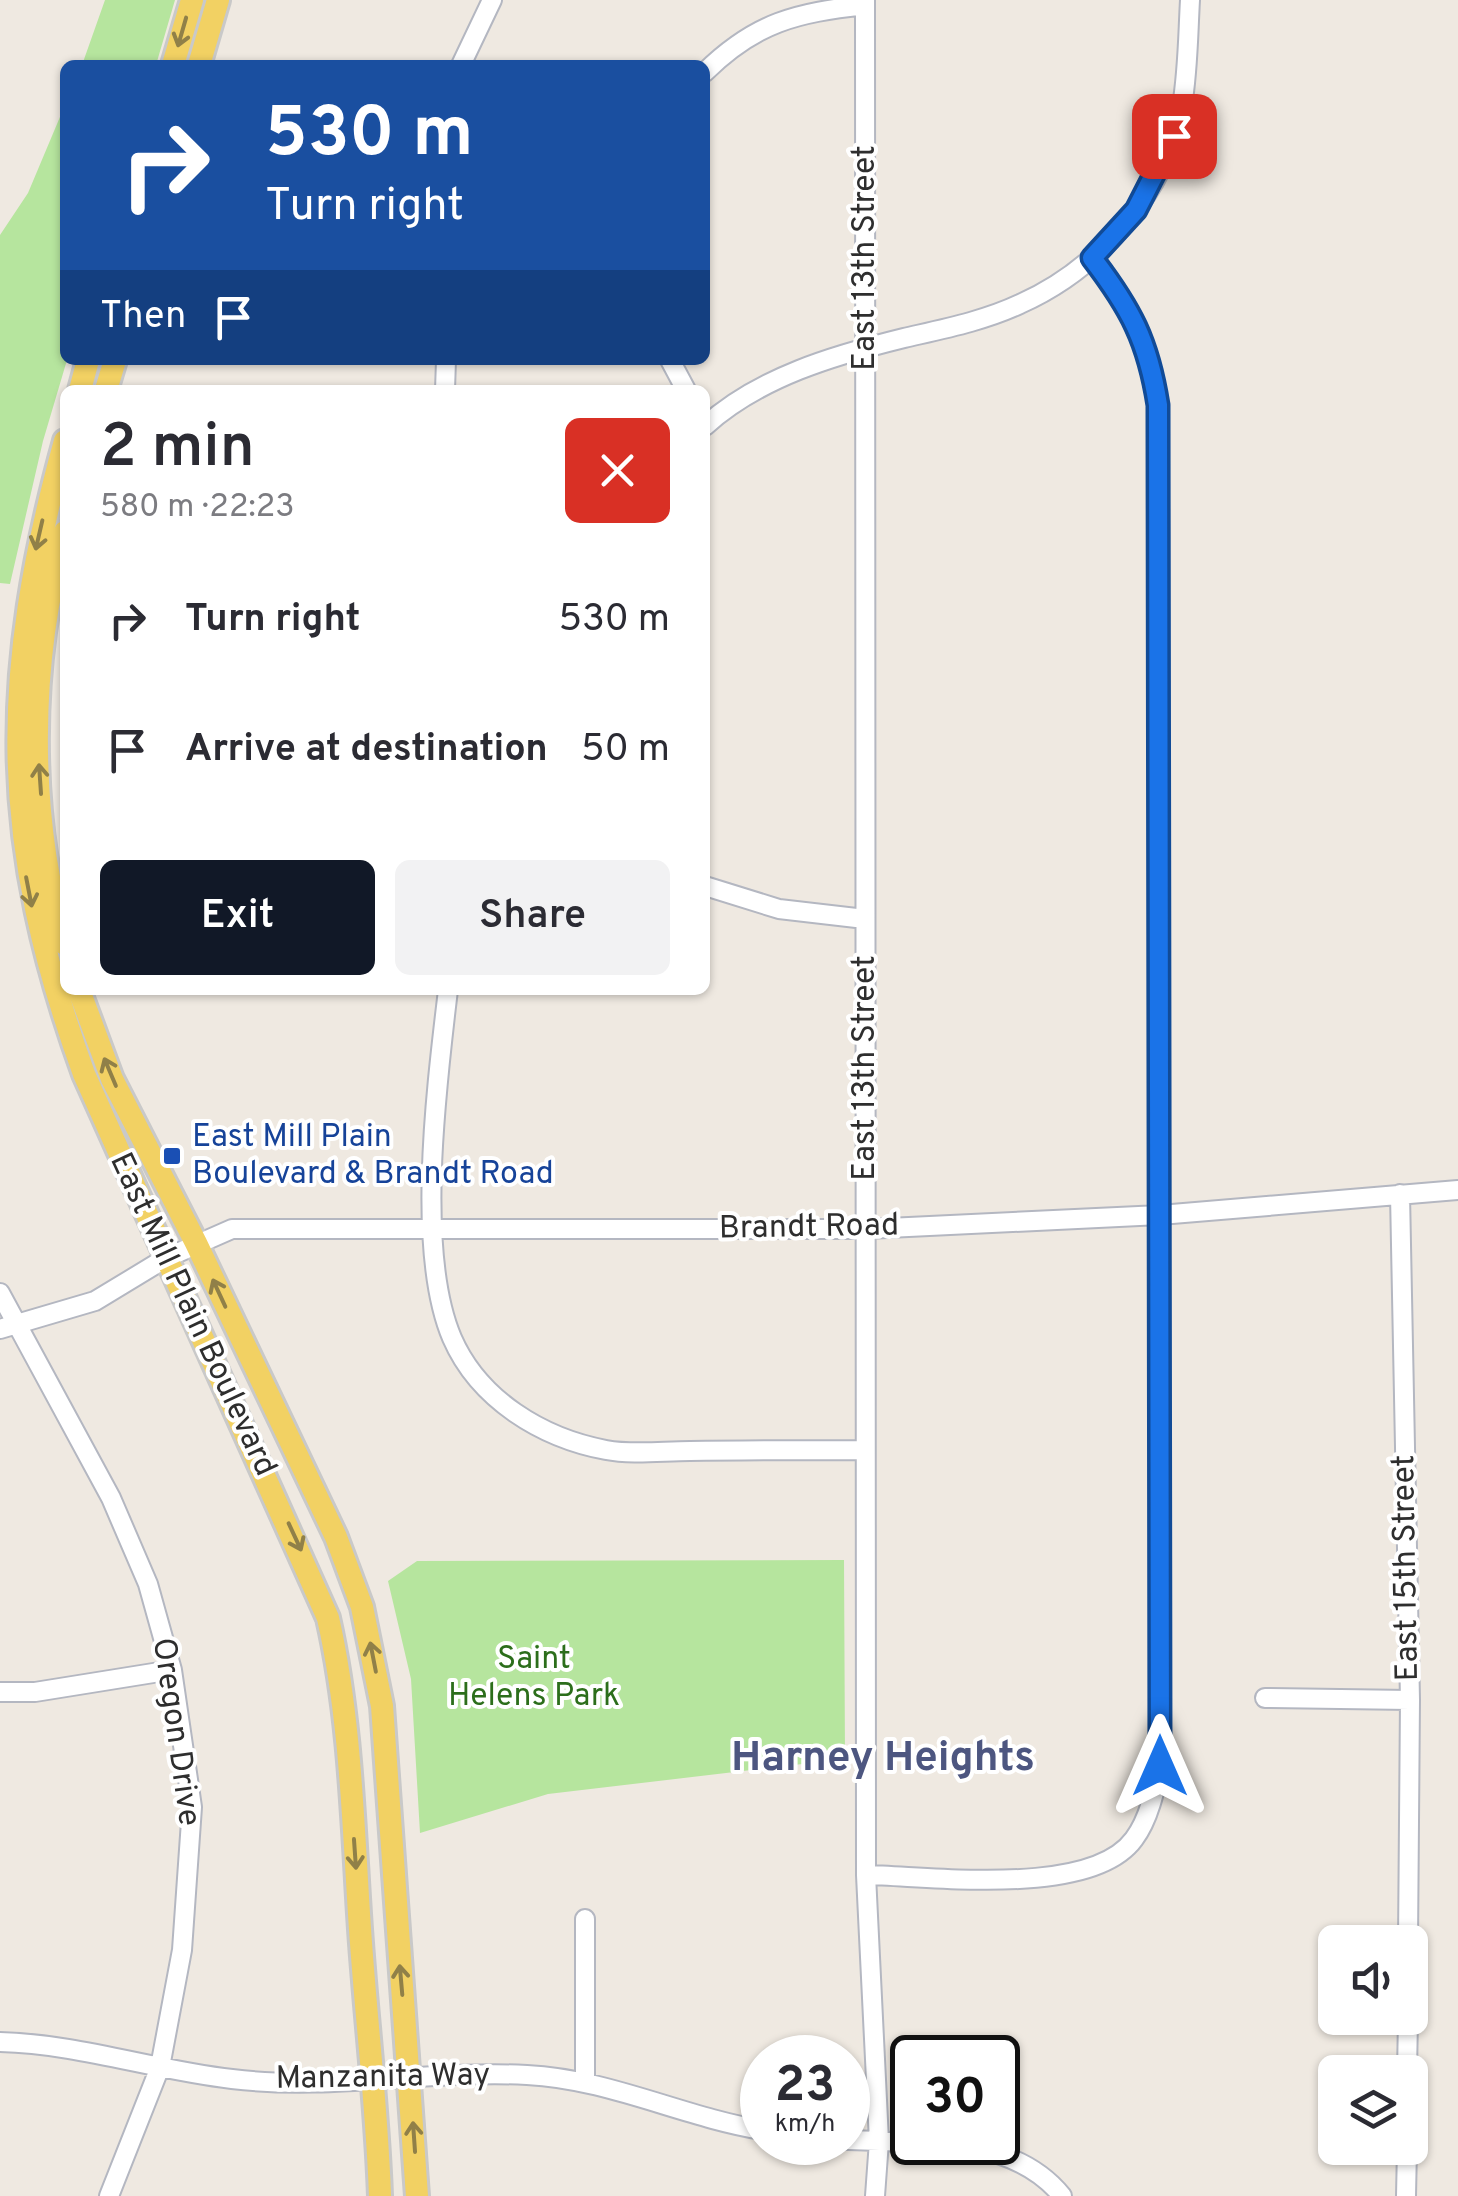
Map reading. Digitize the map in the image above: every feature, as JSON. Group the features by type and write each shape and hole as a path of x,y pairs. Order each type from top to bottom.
{"main road":[{"path":"174,60 192,0"},
{"path":"201,60 218,0"},
{"name":"East Mill Plain Boulevard","path":"60,458 38,535 19,639 14,761 20,843 53,994 166,1258 302,1552 328,1618 341,1677 376,2079 380,2196"},
{"path":"60,559 44,644 39,766 45,843 60,919"},
{"name":"East Mill Plain Boulevard","path":"81,995 112,1079 196,1243 336,1537 362,1607 382,1706 417,2196"}],"street":[{"path":"464,60 492,0"},
{"path":"710,420 792,372 866,348 980,320 1020,304 1066,280 1092,258 1136,210 1169,149 1186,79 1190,0"},
{"path":"710,67 730,47 768,24 805,12 865,3"},
{"name":"East 13th Street","path":"865,3 866,1874 878,2141 875,2196"},
{"path":"866,1874 1031,1878 1080,1871 1115,1858 1135,1838 1160,1766 1158,405 1150,356 1128,304 1092,258"},
{"path":"710,888 779,909 865,919"},
{"path":"447,995 440,1058 434,1228 440,1286 452,1338 482,1385 518,1415 562,1440 611,1451 865,1450"},
{"name":"Brandt Road","path":"8,1327 94,1302 166,1258 232,1229 868,1228 1160,1216 1458,1190"},
{"name":"East 15th Street","path":"1400,1194 1410,1700 1408,1925"},
{"name":"Oregon Drive","path":"0,1293 8,1327 111,1498 148,1584 172,1670 192,1807 182,1950 160,2067 109,2196"},
{"path":"0,1692 35,1692 172,1670"},
{"path":"1265,1698 1410,1700"},
{"path":"585,1919 585,2082"},
{"name":"Manzanita Way","path":"0,2042 91,2050 160,2067 272,2082 527,2075 585,2082 740,2124"},
{"path":"870,2141 890,2141"},
{"path":"1020,2163 1048,2179 1062,2196"},
{"path":"1406,2196 1407,2165"}],"green space":[{"path":"105,0 175,0 157,60 84,60"},
{"path":"60,117 60,365 66,365 43,441 10,584 0,583 0,235 28,193"},
{"name":"Saint Helens Park","path":"844,1560 845,1759 548,1794 420,1833 411,1679 388,1581 417,1561"}],"place":[{"name":"East Mill Plain Boulevard & Brandt Road","path":"172,1156"}],"district":[{"name":"Harney Heights","path":"883,1759"}],"route":[{"path":"1160,1766 1158,405 1150,356 1128,304 1092,258 1136,210 1174,136"}]}
